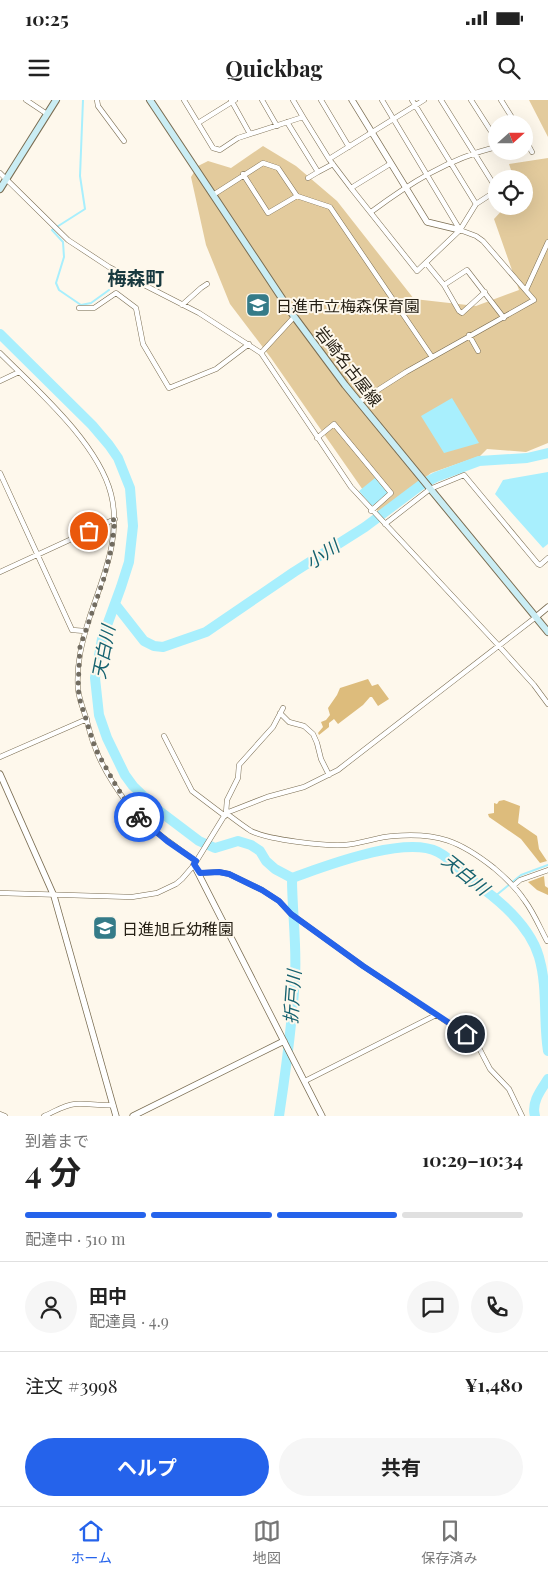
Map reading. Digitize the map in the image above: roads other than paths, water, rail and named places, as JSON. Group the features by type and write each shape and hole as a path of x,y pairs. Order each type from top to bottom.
{"main road":[{"path":"0,189 56,100"},
{"name":"岩崎名古屋線","path":"150,100 294,317 359,402 548,632"}],"street":[{"path":"26,100 47,114"},
{"path":"97,100 98,106 124,141"},
{"path":"184,100 213,148 220,150 238,138 303,117"},
{"path":"262,100 277,126"},
{"path":"293,100 333,164 417,271 460,230 476,204 488,195"},
{"path":"321,100 349,147"},
{"path":"352,100 427,222 460,230 483,241 534,300 432,357 359,402"},
{"path":"382,100 428,173 460,230"},
{"path":"412,100 476,204"},
{"path":"330,159 424,100"},
{"path":"441,100 488,175"},
{"path":"471,100 488,127"},
{"path":"501,100 510,115"},
{"path":"198,123 232,101 250,134"},
{"path":"287,122 318,172"},
{"path":"371,212 428,173 450,162 488,149"},
{"path":"213,195 243,174 263,163 278,168 297,196 330,207 432,357"},
{"path":"308,178 333,164"},
{"path":"351,188 390,164"},
{"path":"0,173 68,240 109,267 199,313 261,353 302,412 350,487 499,646 534,685 548,704"},
{"path":"243,174 268,213 297,196"},
{"path":"526,290 548,242"},
{"path":"426,263 444,285 458,311 462,313 484,292"},
{"path":"444,285 467,270 504,318"},
{"path":"182,305 207,284"},
{"path":"79,308 94,308 116,293 136,308 143,344 169,388 216,369 249,344"},
{"path":"261,353 294,317"},
{"path":"469,336 478,351"},
{"path":"0,353 76,432 109,487 115,519 112,546 104,578 80,647 78,676 80,700 95,748 129,806 141,819 195,863 322,1116"},
{"path":"0,381 19,372"},
{"path":"317,438 334,424 391,493 373,512"},
{"path":"0,473 36,556 72,630 85,631"},
{"path":"383,523 429,487 464,475 538,564 540,565 548,558"},
{"path":"0,572 115,519"},
{"path":"0,893 132,898 157,893 176,884 195,863 217,826 226,815 267,798 304,787 329,775 380,738 548,607"},
{"path":"226,815 227,800 238,778 239,765 273,728 282,710 289,722 304,726 314,734 320,758 329,775"},
{"path":"0,757 87,719"},
{"path":"164,736 196,796 251,831 259,834 295,841 336,845 390,836 427,836 446,839 468,849 511,884 527,902 547,941"},
{"path":"0,774 54,896 116,1116"},
{"path":"511,884 548,870"},
{"path":"200,873 219,872 229,874 262,890 279,901 291,914 363,966 466,1034 477,1044 490,1069 509,1089 522,1116"},
{"path":"305,1081 436,1015"},
{"path":"133,1116 284,1041"},
{"path":"44,1116 66,1106 77,1104 113,1105"},
{"path":"0,1114 5,1116"}],"water":[{"path":"452,398 479,443 444,453 421,416"},
{"path":"548,472 548,544 543,548 495,494 503,480"},
{"path":"375,478 389,494 372,506 359,491"}],"waterway":[{"path":"83,100 80,176 85,209 52,230 63,242 64,257 56,283 59,290 81,305 91,303 109,290"},
{"name":"天白川","path":"0,334 92,425 109,445 118,458 130,488 133,526 129,562 102,639 95,678 99,715 107,738 125,775 133,786 158,810 199,841 215,848 238,841 251,845 260,851 266,861 275,869 292,878 344,860 386,850 406,847 424,848 444,855 508,910 524,927 530,937 539,957 544,980 548,1051"},
{"name":"小川","path":"115,604 144,641 154,646 163,647 206,632 294,572 365,527 421,485 436,477 479,461 527,458 548,453"},
{"path":"494,897 521,875 548,865"},
{"name":"折戸川","path":"279,1116 295,978 292,878"},
{"name":"天白川","path":"535,1116 534,1106 548,1079"}],"place":[{"name":"日進市立梅森保育園","path":"258,305"},
{"name":"日進旭丘幼稚園","path":"105,928"}],"district":[{"name":"梅森町","path":"136,277"}]}
